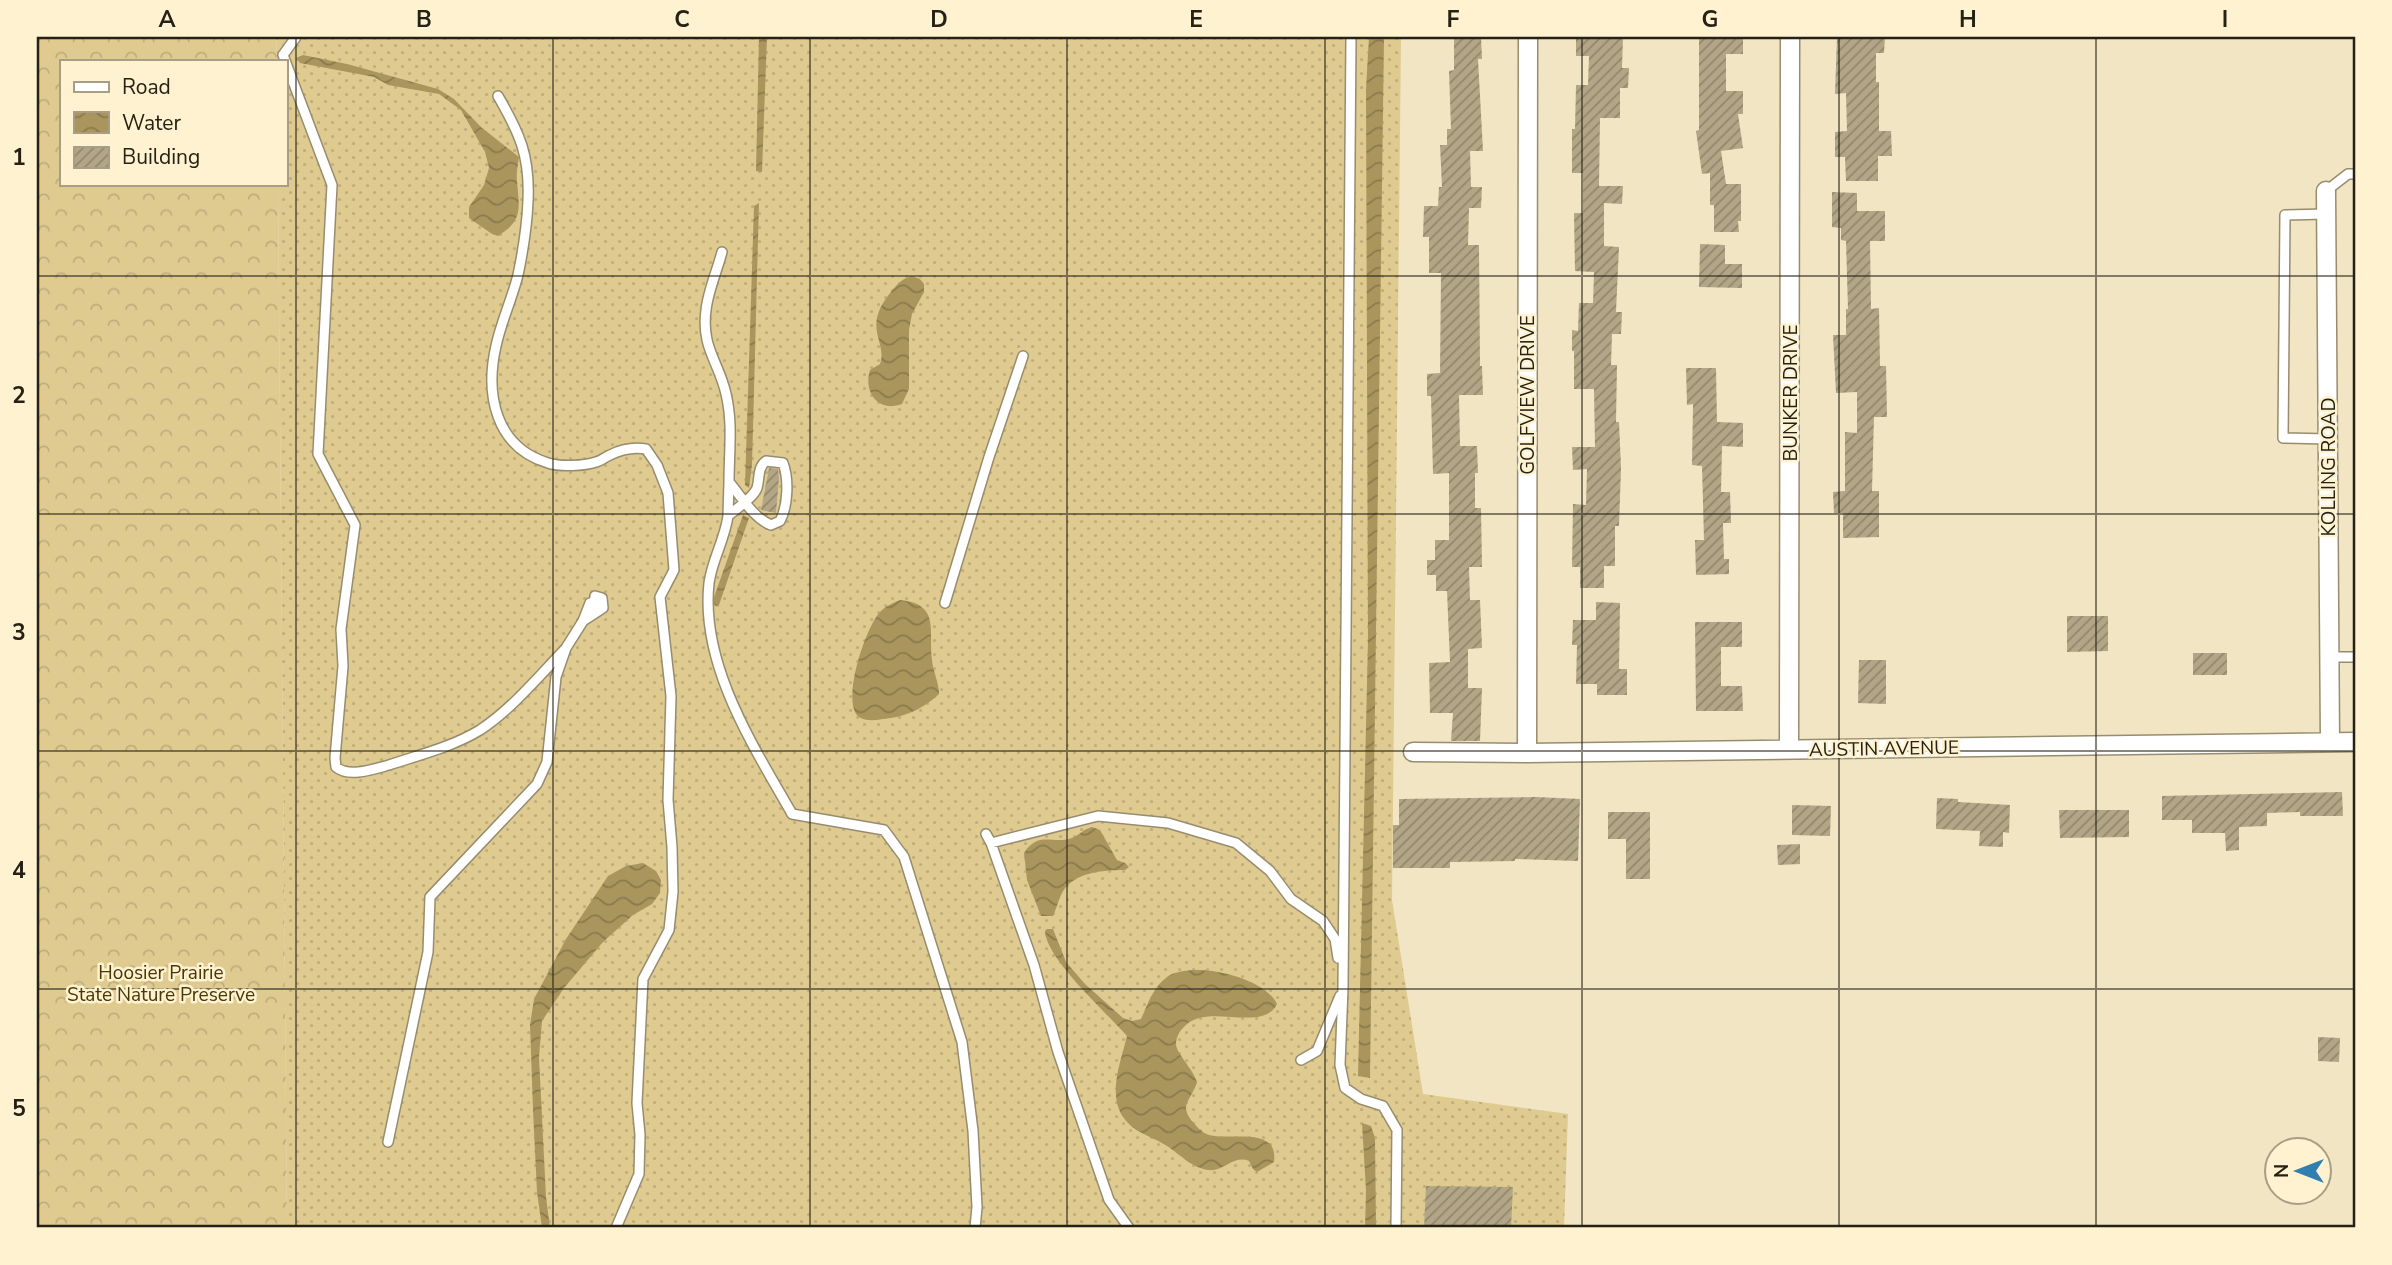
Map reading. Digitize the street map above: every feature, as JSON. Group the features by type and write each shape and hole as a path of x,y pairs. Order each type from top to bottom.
{"street":[{"name":"GOLFVIEW DRIVE","path":"1527,753 1528,37"},
{"name":"BUNKER DRIVE","path":"1789,749 1790,37"},
{"name":"KOLLING ROAD","path":"2326,191 2330,742"},
{"name":"AUSTIN AVENUE","path":"1413,752 1527,753 2355,742"}],"lane":[{"path":"285,60 283,55 296,37"},
{"path":"1351,37 1343,988 1340,1065 1345,1088 1361,1099 1383,1106 1397,1130 1396,1228"},
{"path":"287,66 332,185 318,454 355,525 341,629 343,666 334,758 336,767 341,771 352,772 379,768 441,748 479,730 515,702 566,648 583,621"},
{"path":"498,96 525,150 528,201 518,275 496,344 491,373 492,398 501,424 512,441 526,453 550,464 597,462 610,454 632,447 646,449 657,465 668,493 674,570 660,597 671,696 668,800 673,848 673,891 669,930 643,979 638,1103 639,1174 616,1228"},
{"path":"2326,191 2348,174 2355,174"},
{"path":"2327,214 2285,215 2283,439 2328,439"},
{"path":"722,252 706,309 705,331 708,352 725,390 730,413 726,532 709,580 708,604 713,642 727,689 741,723 792,814 884,830 904,857 962,1042 973,1131 977,1207 975,1228"},
{"path":"945,603 1023,356"},
{"path":"728,516 746,501 757,490 761,465 766,461 783,463 786,473 783,514 780,522 772,525 765,522 746,501 729,482"},
{"path":"388,1142 428,952 430,897 537,784 547,762 556,677 566,648"},
{"path":"2330,657 2355,657"},
{"path":"1129,1228 1110,1200 1058,1052 1034,965 988,839 1098,816 1168,822 1236,843 1270,871 1291,899 1323,920 1335,939 1343,988 1317,1051 1301,1060"}],"green space":[{"name":"Hoosier Prairie State Nature Preserve","path":"37,37 276,37 277,60 60,60 60,186 278,186 287,1228 37,1228"},
{"path":"276,37 1401,37 1392,900 1423,1094 1568,1114 1564,1228 287,1228 278,186 287,186 287,60 277,60"}],"water":[{"path":"759,37 767,37 762,172 756,171"},
{"path":"1369,37 1384,37 1370,1078 1358,1076 1368,640 1366,89"},
{"path":"303,55 438,89 454,99 481,127 519,157 519,206 512,224 498,236 469,218 469,207 484,185 489,168 485,152 461,110 439,94 388,85 374,77 300,63 296,58"},
{"path":"759,203 752,465 749,488 745,485 754,206"},
{"path":"912,276 924,284 924,292 912,314 909,330 909,389 902,404 886,406 874,399 868,378 870,370 880,364 881,360 877,316 884,301 896,286"},
{"path":"743,515 749,518 719,605 715,606 713,600"},
{"path":"900,600 922,607 927,613 939,694 911,713 866,720 859,717 854,709 852,696 857,664 875,619 887,606"},
{"path":"1092,827 1100,830 1117,860 1129,867 1125,870 1089,874 1072,881 1061,895 1053,916 1041,916 1027,880 1024,853 1035,842 1065,840"},
{"path":"643,863 656,871 661,880 660,893 652,904 633,915 603,942 564,988 542,1021 539,1057 550,1228 542,1228 537,1192 530,1025 534,999 566,939 608,876 626,866"},
{"path":"1053,929 1066,962 1085,984 1123,1018 1132,1021 1141,1019 1151,996 1162,981 1178,972 1192,970 1226,974 1243,979 1270,994 1277,1004 1270,1012 1248,1018 1221,1016 1196,1019 1182,1029 1176,1044 1197,1082 1186,1107 1187,1113 1200,1130 1209,1135 1261,1139 1269,1143 1274,1150 1274,1162 1257,1172 1249,1161 1243,1159 1215,1170 1203,1169 1129,1124 1121,1115 1116,1093 1118,1069 1127,1036 1055,956 1048,943 1045,931"},
{"path":"1362,1123 1371,1126 1375,1138 1376,1228 1365,1228"}],"building":[{"path":"1454,37 1481,37 1482,59 1478,59 1483,151 1470,151 1471,187 1482,187 1481,208 1469,208 1468,245 1479,245 1480,366 1483,395 1459,395 1460,446 1477,446 1475,508 1481,508 1482,567 1469,567 1470,600 1480,600 1482,648 1468,649 1468,688 1482,688 1480,741 1451,741 1453,713 1430,713 1429,663 1450,662 1447,591 1436,591 1436,575 1427,575 1427,560 1435,560 1435,540 1449,540 1449,473 1433,474 1431,396 1427,396 1427,374 1440,373 1441,273 1429,273 1429,237 1423,237 1424,206 1438,206 1439,187 1442,187 1440,145 1447,145 1447,129 1451,129 1449,71 1454,70"},
{"path":"1576,37 1623,37 1622,68 1629,68 1628,88 1620,88 1620,118 1600,118 1599,186 1623,186 1622,204 1604,203 1604,246 1619,247 1616,312 1622,312 1621,334 1612,334 1611,365 1617,365 1616,422 1619,422 1621,468 1619,526 1615,526 1615,566 1604,566 1604,588 1580,588 1580,567 1572,567 1573,504 1586,505 1587,469 1573,470 1572,447 1595,447 1594,389 1574,389 1572,351 1572,330 1578,331 1579,303 1593,303 1594,272 1575,271 1574,213 1583,213 1583,173 1572,173 1572,129 1575,129 1576,85 1588,85 1589,56 1576,56"},
{"path":"1699,37 1743,37 1743,54 1726,54 1726,91 1743,91 1743,114 1738,114 1743,148 1721,151 1726,184 1741,184 1739,232 1714,232 1714,205 1710,205 1710,173 1702,174 1696,131 1699,130"},
{"path":"1837,37 1885,37 1884,53 1876,53 1876,82 1879,82 1879,131 1891,131 1892,156 1878,156 1878,181 1846,181 1845,157 1835,157 1835,132 1847,131 1846,93 1835,94"},
{"path":"1832,192 1857,193 1857,211 1885,211 1885,241 1870,241 1871,309 1879,308 1880,366 1886,366 1887,417 1874,417 1872,491 1879,491 1879,537 1843,538 1843,513 1834,513 1833,492 1845,491 1845,432 1857,433 1857,392 1836,393 1833,335 1846,335 1848,309 1846,241 1841,240 1841,228 1832,227"},
{"path":"1700,244 1725,245 1725,264 1742,264 1742,288 1699,287"},
{"path":"1686,368 1716,368 1717,422 1743,423 1743,447 1722,446 1721,492 1730,492 1731,523 1723,523 1724,559 1729,559 1729,574 1696,575 1695,540 1704,540 1702,466 1692,465 1693,404 1687,405"},
{"path":"769,468 778,469 776,513 761,510"},
{"path":"1596,602 1620,603 1619,669 1627,669 1627,695 1597,695 1597,684 1576,684 1577,645 1572,645 1573,620 1596,620"},
{"path":"2067,616 2108,616 2108,651 2067,652"},
{"path":"1695,622 1742,622 1742,647 1721,647 1721,686 1742,686 1743,711 1696,711"},
{"path":"2193,653 2227,653 2227,675 2193,675"},
{"path":"1859,660 1886,660 1886,704 1858,703"},
{"path":"2342,792 2343,816 2300,816 2300,812 2267,813 2267,826 2239,827 2239,850 2226,851 2225,833 2192,833 2192,820 2162,820 2162,796"},
{"path":"1937,798 2010,805 2009,833 2003,832 2003,847 1979,846 1980,831 1936,829"},
{"path":"1399,799 1580,799 1578,861 1515,859 1450,862 1450,868 1393,868 1393,825 1399,825"},
{"path":"1792,805 1831,806 1830,836 1792,835"},
{"path":"2059,810 2129,810 2129,837 2060,838"},
{"path":"1608,812 1650,812 1650,879 1626,879 1626,839 1608,839"},
{"path":"1800,844 1800,864 1778,865 1777,845"},
{"path":"2318,1037 2340,1038 2339,1062 2318,1061"},
{"path":"1426,1186 1513,1187 1511,1228 1424,1228"}]}
